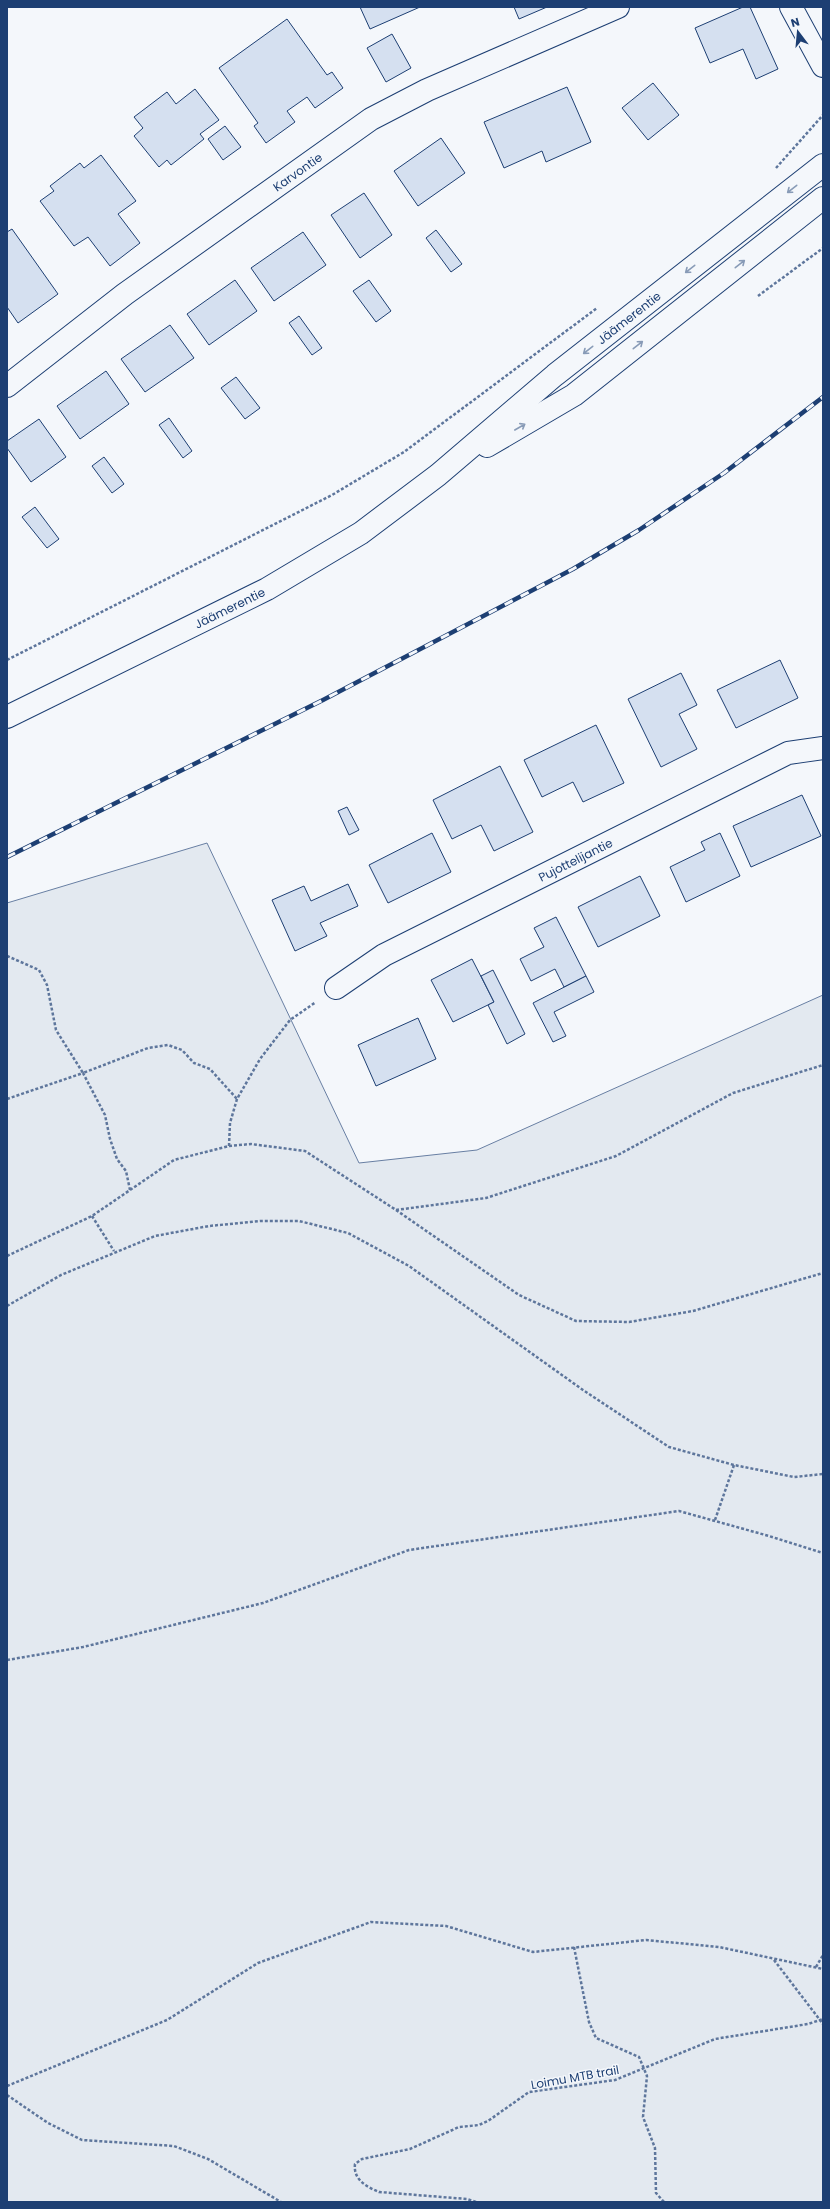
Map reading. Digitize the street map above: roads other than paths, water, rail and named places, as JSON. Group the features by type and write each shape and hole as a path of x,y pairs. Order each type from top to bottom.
{"main road":[{"name":"Karvontie","path":"7,386 125,294 370,119 427,90 618,7"},
{"path":"791,7 823,66"},
{"name":"Jäämerentie","path":"7,717 267,589 361,533 438,475 555,375 823,165"},
{"name":"Jäämerentie","path":"438,475 574,395 823,198"},
{"name":"Pujottelijantie","path":"336,988 384,955 788,753 823,748"}],"railway":[{"path":"7,857 323,700 573,569 639,530 724,473 823,397"}]}
